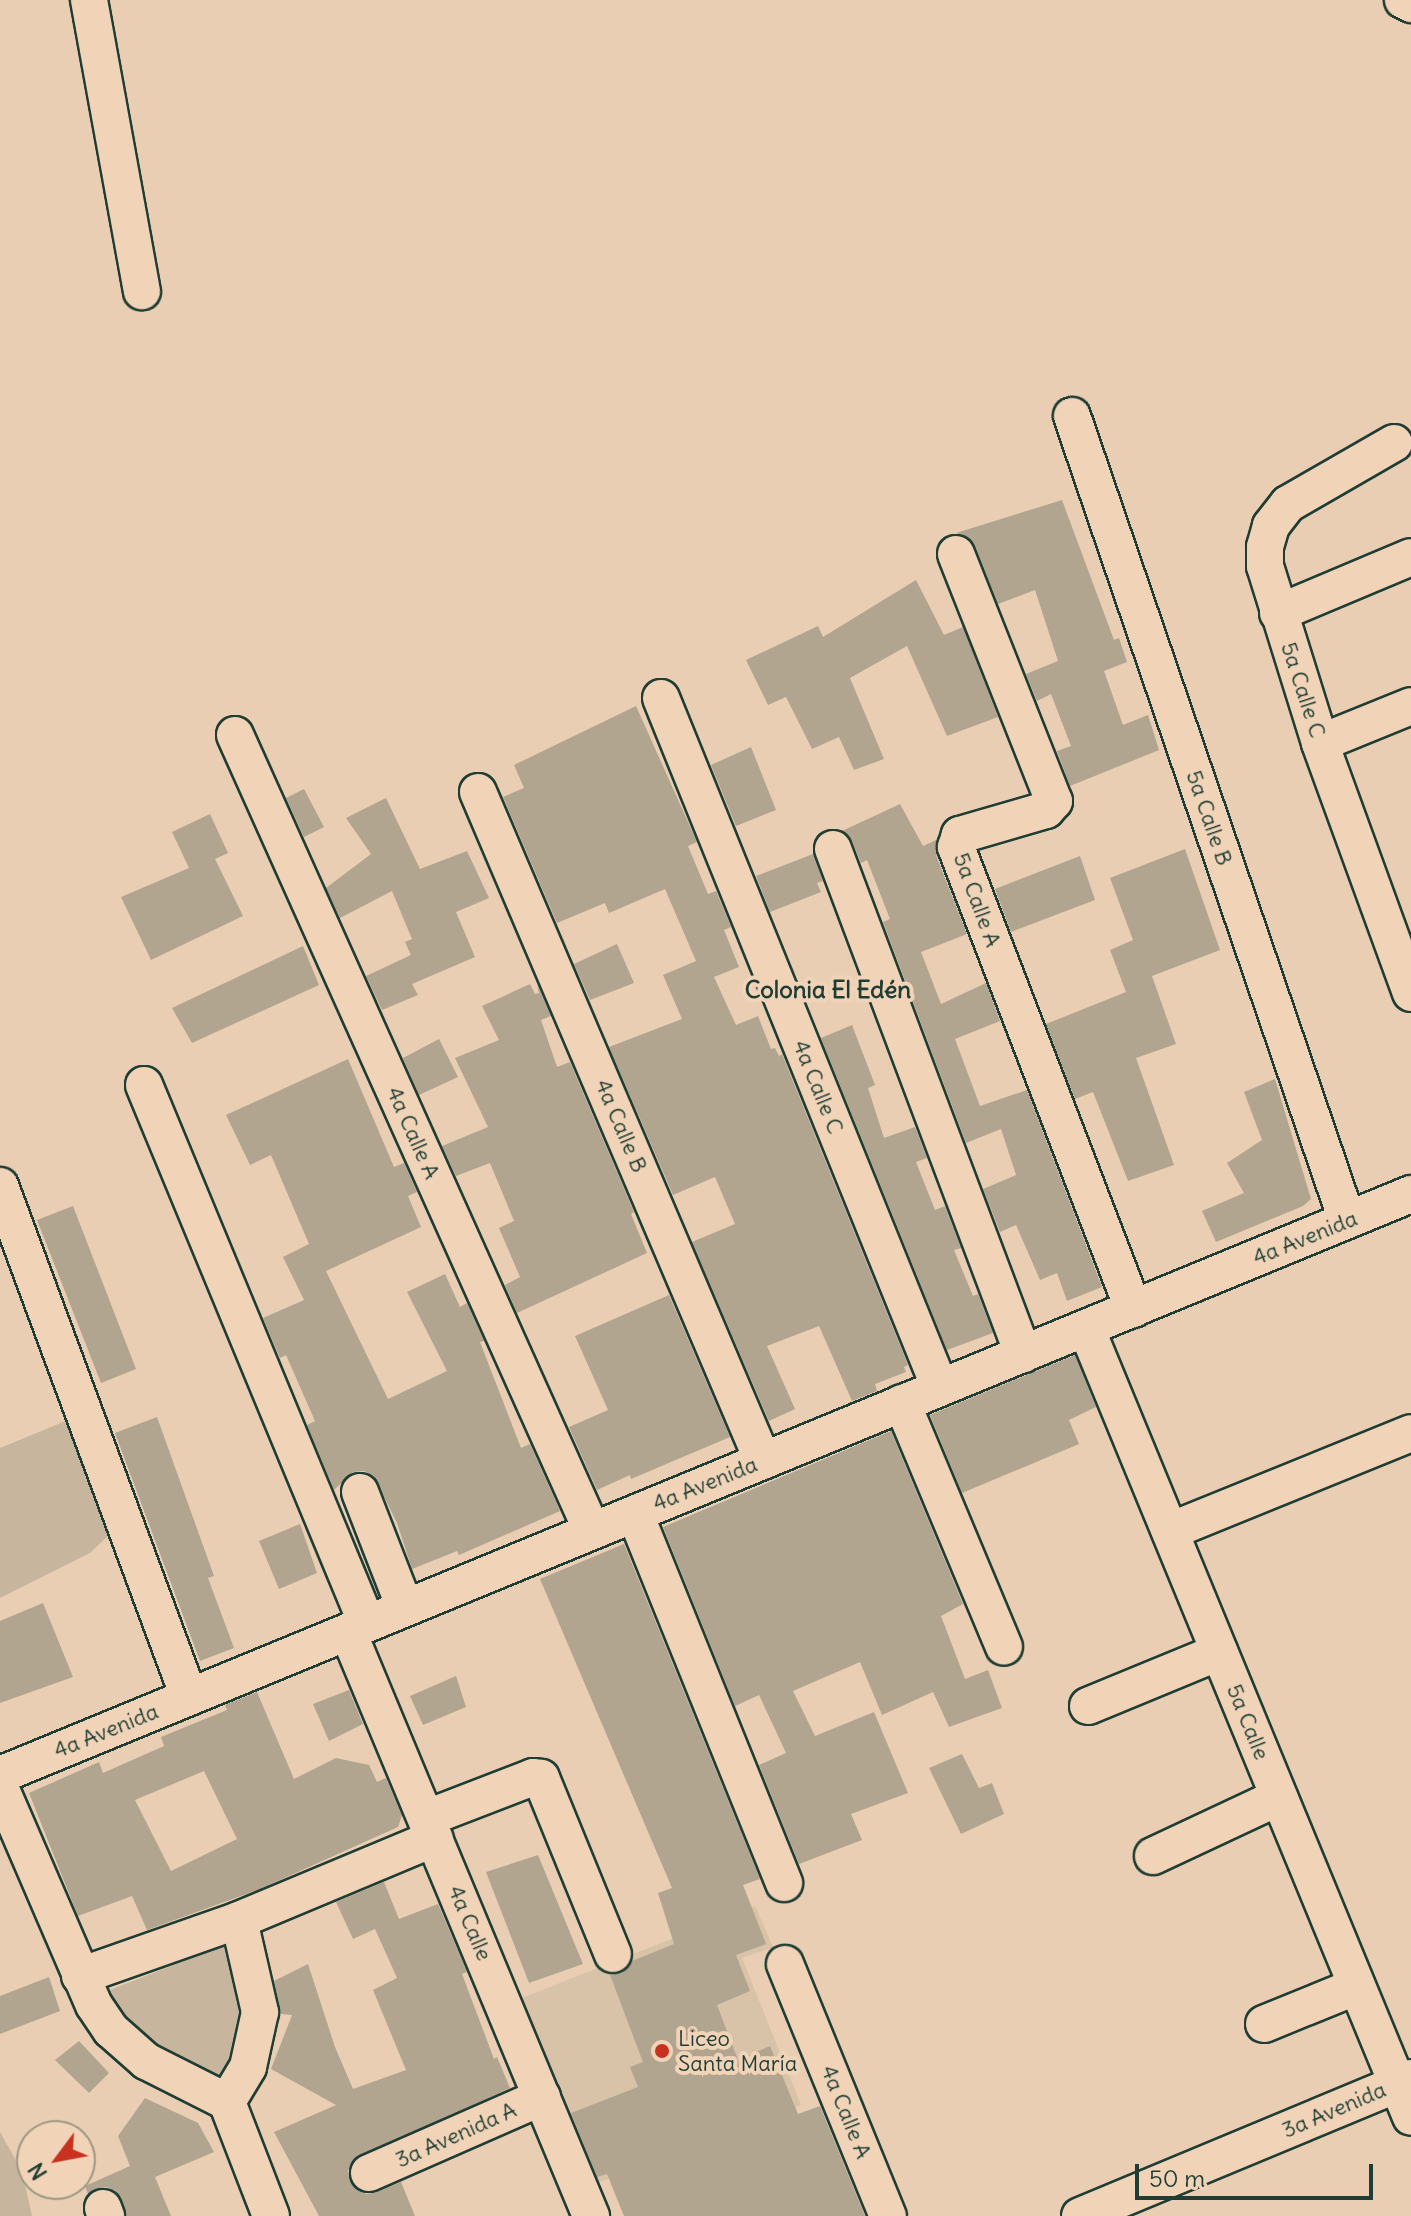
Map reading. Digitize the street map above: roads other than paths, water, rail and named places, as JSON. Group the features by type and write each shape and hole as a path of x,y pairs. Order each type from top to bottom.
{"street":[{"path":"89,0 142,291"},
{"path":"1403,0 1411,4"},
{"name":"5a Calle B","path":"1072,416 1347,1220"},
{"name":"5a Calle C","path":"1394,443 1288,504 1279,513 1265,547 1268,583 1320,743 1400,927 1411,993"},
{"name":"5a Calle A","path":"956,554 1054,803 1046,810 960,835 956,847 1133,1309"},
{"path":"1278,613 1411,557"},
{"name":"4a Calle C","path":"661,698 940,1388"},
{"path":"1320,743 1411,706"},
{"name":"4a Calle A","path":"235,735 592,1531"},
{"name":"4a Calle B","path":"478,792 763,1461"},
{"path":"833,849 1023,1354"},
{"name":"4a Calle","path":"144,1085 357,1628 431,1828 591,2216"},
{"path":"0,1186 189,1697"},
{"name":"4a Avenida","path":"0,1775 1411,1194"},
{"name":"5a Calle","path":"1086,1328 1357,1986 1404,2081 1411,2117"},
{"path":"902,1403 1004,1647"},
{"path":"1170,1531 1411,1433"},
{"path":"360,1492 405,1608"},
{"path":"635,1514 784,1883"},
{"path":"1088,1706 1219,1652"},
{"path":"80,1976 239,1920 533,1777 541,1778 613,1954"},
{"path":"0,1787 80,1976 102,2018 128,2048 159,2069 227,2102 271,2216"},
{"path":"1153,1856 1279,1797"},
{"path":"227,2102 248,2067 260,2012 239,1920"},
{"name":"4a Calle A","path":"785,1964 888,2216"},
{"path":"1264,2024 1357,1986"},
{"name":"3a Avenida","path":"1093,2213 1404,2081"},
{"name":"3a Avenida A","path":"369,2173 542,2097"}],"place":[{"name":"Liceo Santa María","path":"662,2051"}],"district":[{"name":"Colonia El Edén","path":"828,990"}]}
